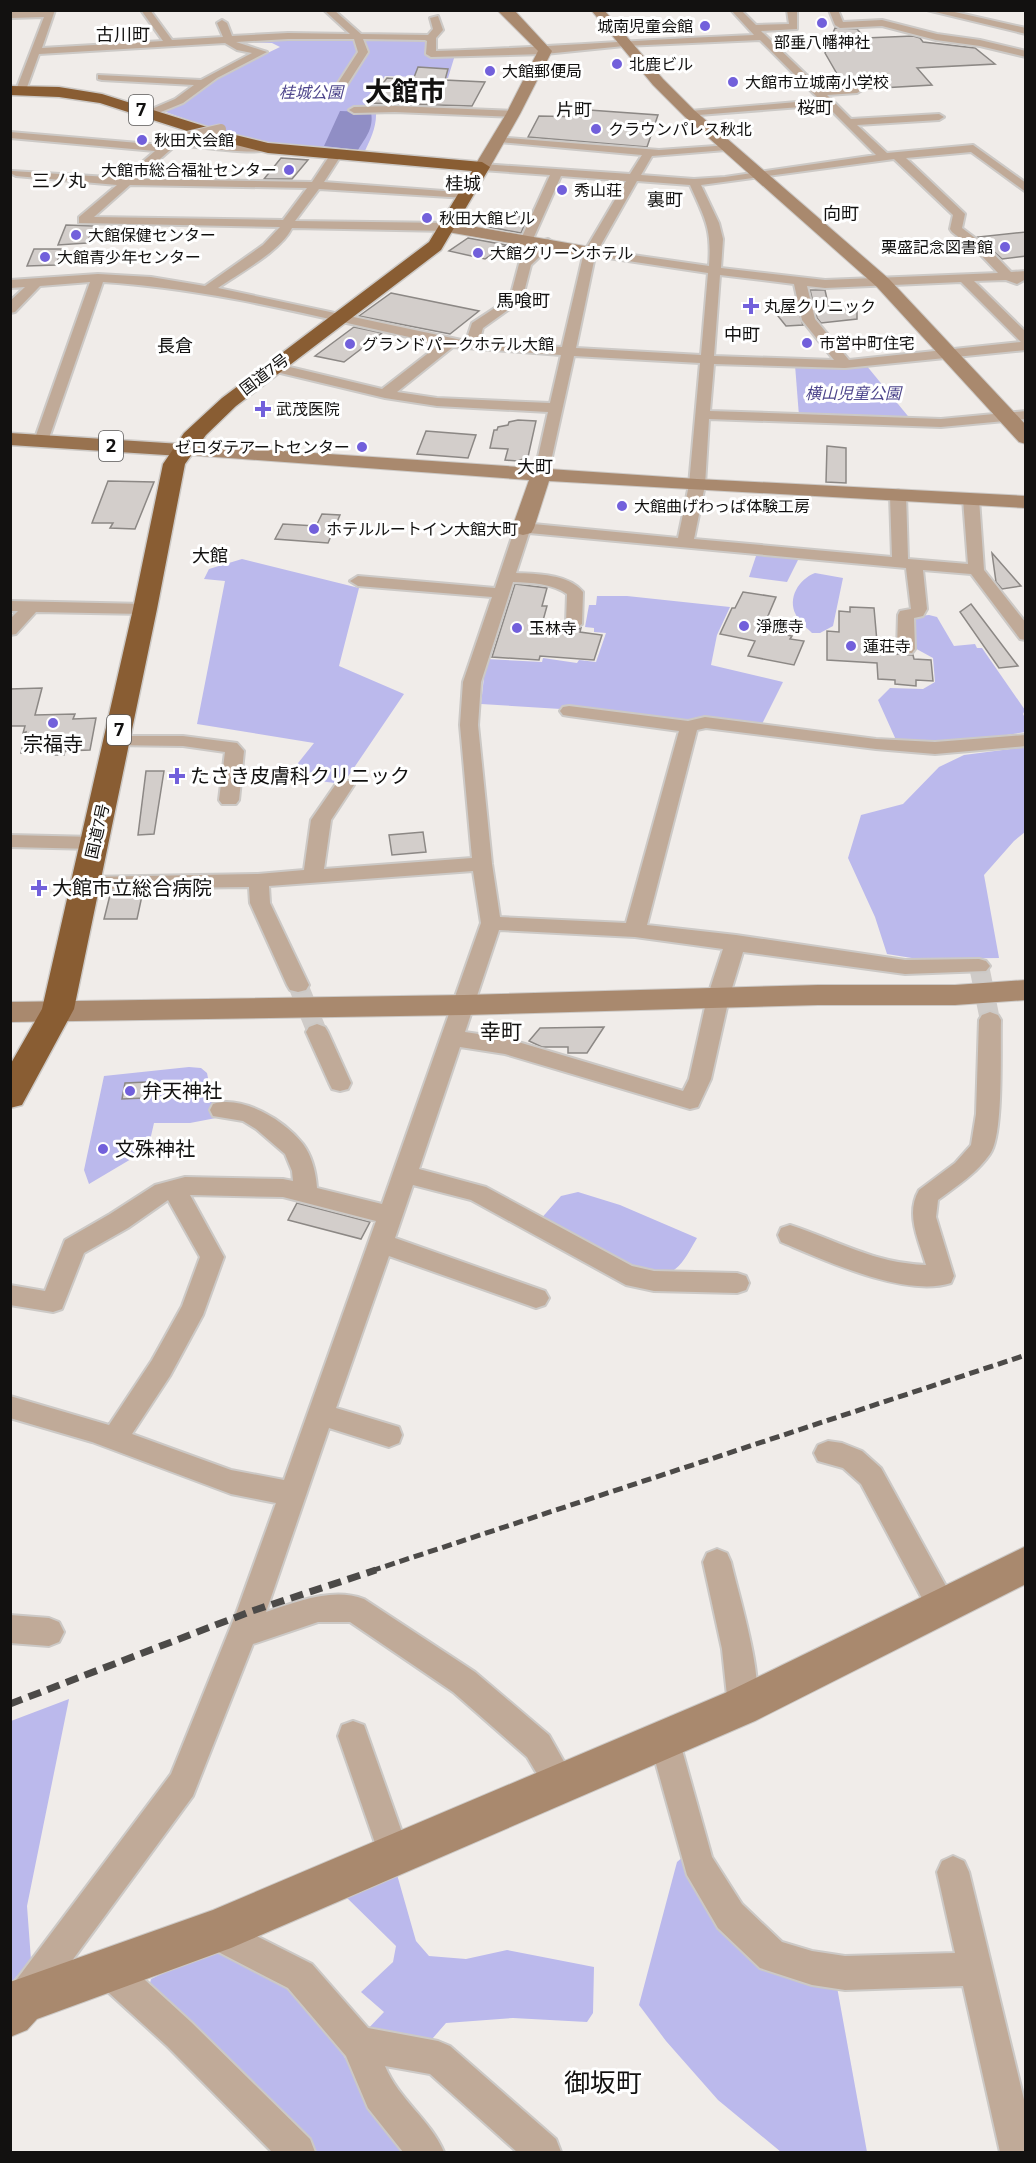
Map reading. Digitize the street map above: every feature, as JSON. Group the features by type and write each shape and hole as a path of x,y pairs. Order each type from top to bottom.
{"highway":[{"name":"7","path":"16,90 59,92 102,99 218,136 268,148 482,167"},
{"name":"国道7号","path":"10,1096 58,1009 117,741 174,464 181,450 200,427 273,367 435,246 482,167"}],"main road":[{"name":"2","path":"10,440 181,450"}],"street":[{"path":"145,10 170,44"},
{"path":"328,10 357,35 363,52 341,86"},
{"path":"503,10 510,14 545,51"},
{"path":"597,10 624,43 690,114 883,284 948,354 1016,416 1026,438"},
{"path":"735,10 848,122 959,214 956,229 983,250 1008,276 1026,284"},
{"path":"754,28 794,27 792,10"},
{"path":"833,10 840,25 882,23 936,37 980,43 1026,54"},
{"path":"974,10 1026,23"},
{"path":"10,15 51,12 37,51 16,90"},
{"path":"928,14 954,27"},
{"path":"928,14 1026,31"},
{"path":"37,51 288,36 357,35 430,38 438,30 435,18"},
{"path":"151,113 179,101 213,76 262,52 240,48 230,43 222,23"},
{"path":"430,38 431,54 545,51 624,43 764,37"},
{"path":"545,51 513,114 482,167 694,182 761,175 890,156 973,148 1026,189"},
{"path":"102,77 203,83"},
{"path":"817,92 857,90"},
{"path":"690,114 827,102"},
{"path":"354,110 395,109 513,114"},
{"path":"848,122 939,117"},
{"path":"221,129 174,143 136,169 126,182 83,220 448,227 590,252 800,283 883,284 1026,275"},
{"path":"10,135 268,148"},
{"path":"26,149 40,138"},
{"path":"499,139 649,152 726,147"},
{"path":"16,2007 182,1785 242,1634 453,1038 491,923 482,864 469,725 474,669 541,475 566,351 590,252 649,152"},
{"path":"207,290 283,234 336,154"},
{"path":"223,183 234,168"},
{"path":"16,173 126,182 316,185 466,195"},
{"path":"527,240 557,173"},
{"path":"1010,177 1026,175"},
{"path":"685,543 697,485 717,239 713,223 694,182"},
{"path":"471,346 477,326 516,300 525,264 548,243"},
{"path":"41,441 98,278"},
{"path":"10,284 98,278 151,281 207,290 471,346 775,363 845,364 1026,346"},
{"path":"965,279 1026,339"},
{"path":"800,283 809,320 845,364"},
{"path":"10,309 35,284"},
{"path":"385,394 450,342"},
{"path":"273,367 385,394 437,402 555,408"},
{"path":"703,415 940,423 1016,416"},
{"path":"181,450 697,485 1026,502"},
{"path":"898,495 907,564 919,609 906,615 906,649"},
{"path":"971,499 976,570 1026,634"},
{"path":"523,528 976,570"},
{"path":"358,581 503,585 539,580 570,588 575,592 574,624"},
{"path":"10,606 145,609"},
{"path":"10,630 32,606"},
{"path":"569,711 689,727 705,722 876,744 935,748 1026,740"},
{"path":"635,930 650,865 666,819 689,727"},
{"path":"117,741 183,741 231,747 235,751 229,800"},
{"path":"313,875 321,820 345,785"},
{"path":"10,841 94,848"},
{"path":"10,850 94,848"},
{"path":"86,884 258,880 482,864"},
{"path":"258,880 260,903 298,985"},
{"path":"491,923 635,930 736,942 905,967 979,966"},
{"path":"453,1038 505,1046 690,1101 700,1079 718,998 736,942"},
{"path":"10,1012 58,1009 464,1005 718,998 956,995 1026,990"},
{"path":"790,1235 847,1259 900,1274 942,1276 924,1217 927,1196 963,1169 982,1148 987,1114 990,1020"},
{"path":"317,1032 340,1083"},
{"path":"221,1110 248,1113 264,1123 294,1149 304,1171 306,1193"},
{"path":"405,1174 478,1193 626,1275 654,1281 737,1283"},
{"path":"10,1295 53,1302 74,1247 119,1221 163,1191 174,1188 234,1185 283,1188 390,1215"},
{"path":"114,1438 161,1368 194,1308 212,1257 174,1188"},
{"path":"381,1242 536,1298"},
{"path":"10,1407 114,1438 231,1482 291,1494"},
{"path":"320,1414 389,1435"},
{"path":"828,1453 838,1453 857,1460 871,1476 942,1607"},
{"path":"717,1562 737,1649 742,1705"},
{"path":"16,2007 215,1932 742,1705 1026,1564"},
{"path":"242,1634 318,1609 354,1609 464,1682 538,1746 560,1783"},
{"path":"10,1629 49,1632"},
{"path":"353,1736 394,1855"},
{"path":"664,1739 698,1864 730,1916 772,1956 812,1968 845,1973 974,1969"},
{"path":"953,1872 1018,2152"},
{"path":"215,1932 300,1976 360,2044 380,2096 426,2152"},
{"path":"110,1971 179,2034 297,2152"},
{"path":"360,2044 438,2058 543,2152"}],"green space":[{"name":"桂城公園","path":"337,36 428,39 429,55 455,55 448,78 385,76 365,103 375,105 376,118 374,130 364,153 266,142 213,129 163,111 218,77 280,47 272,43 237,42"},
{"name":"横山児童公園","path":"795,365 866,365 912,421 799,416"},
{"path":"757,553 796,557 798,560 787,582 749,577"},
{"path":"242,559 359,588 339,666 404,694 343,784 287,777 314,743 197,724 225,581 204,579 209,569"},
{"path":"815,573 843,578 833,626 820,633 812,633 801,622 796,615 793,602 800,584"},
{"path":"597,596 627,596 730,607 717,635 711,665 783,682 762,724 696,717 693,724 577,710 481,704 486,659 542,662 543,658 577,663 579,660 596,662 606,633 594,632 594,628 585,627 589,605 596,605"},
{"path":"929,615 937,617 954,646 975,644 977,648 982,648 1025,710 1023,714 1025,732 961,740 896,740 878,700 890,688 923,689 935,682 933,658 911,646 910,617"},
{"path":"1025,747 1025,832 984,875 999,958 918,959 887,954 875,917 848,858 861,815 903,804 939,767 964,755"},
{"path":"189,1067 201,1068 207,1073 216,1118 190,1123 154,1123 148,1149 89,1184 84,1170 104,1076"},
{"path":"578,1192 620,1205 697,1238 684,1260 674,1270 659,1276 649,1276 539,1221 561,1196"},
{"path":"69,1699 27,1906 31,1960 11,1983 11,1721"},
{"path":"684,1856 741,1945 793,1979 837,1987 867,2152 781,2152 718,2100 666,2041 639,2005 677,1862"},
{"path":"396,1871 416,1941 429,1956 466,1959 507,1950 594,1967 593,2013 587,2022 513,2018 446,2023 426,2046 364,2033 384,2012 361,1992 393,1962 396,1946 344,1895"},
{"path":"219,1947 295,1986 370,2097 414,2152 305,2152 276,2118 149,1987 151,1979"}],"shaded area":[{"path":"340,111 371,112 370,128 358,150 324,146"}],"building":[{"path":"835,28 857,29 865,38 913,36 920,38 923,42 975,48 995,64 917,68 932,85 864,89 861,86 844,86 825,53"},
{"path":"418,67 448,69 445,80 485,82 472,106 368,103 387,78 413,80"},
{"name":"クラウンパレス秋北","path":"589,110 658,115 647,147 528,137 539,116 586,117"},
{"name":"大館市総合福祉センター","path":"281,158 308,160 292,179 264,179"},
{"path":"498,216 528,217 521,233 484,226"},
{"name":"大館保健センター","path":"66,225 94,226 87,243 58,245"},
{"name":"栗盛記念図書館","path":"1026,232 1026,256 1002,259 978,237"},
{"path":"468,238 506,245 485,259 449,251"},
{"name":"大館青少年センター","path":"34,249 62,249 56,265 27,266"},
{"path":"810,290 825,290 829,308 857,309 857,319 821,323 817,318"},
{"path":"391,293 479,311 450,334 359,316"},
{"path":"770,306 797,307 803,325 786,326"},
{"name":"グランドパークホテル大館","path":"354,327 382,333 344,362 315,356"},
{"path":"518,420 536,421 528,457 518,461 505,460 508,449 490,448 494,430"},
{"path":"426,431 476,435 468,458 417,454"},
{"path":"827,446 846,448 846,483 826,482"},
{"path":"108,481 154,482 135,529 110,528 113,523 92,523"},
{"name":"ホテルルートイン大館大町","path":"322,514 340,515 328,543 275,539 283,524 316,526"},
{"path":"992,553 1021,586 1002,589 996,582"},
{"path":"515,584 547,588 542,606 547,606 542,624 566,627 573,631 581,628 580,632 602,635 594,660 540,656 539,660 492,657"},
{"name":"淨應寺","path":"743,592 776,597 762,630 804,641 794,665 748,656 755,641 720,634 732,608 735,608"},
{"path":"971,604 1018,666 999,668 960,612"},
{"name":"蓮荘寺","path":"850,607 874,608 878,653 913,655 914,659 931,660 933,681 916,680 916,686 895,684 895,680 878,679 877,663 827,660 827,631 839,632 839,611 850,612"},
{"name":"宗福寺","path":"42,688 35,715 75,714 73,719 96,718 90,750 65,751 64,755 48,755 49,752 21,753 26,732 23,733 25,726 10,726 10,689"},
{"path":"146,771 164,771 154,834 138,835"},
{"path":"423,832 426,852 392,855 389,835"},
{"path":"111,891 143,891 137,919 104,919"},
{"path":"604,1027 587,1053 568,1053 568,1047 542,1047 529,1041 540,1028"},
{"name":"弁天神社","path":"147,1082 144,1098 122,1099 125,1083"},
{"path":"297,1203 370,1222 361,1239 288,1220"}],"tunnel":[{"path":"979,966 990,1020"},
{"path":"298,985 317,1032"}],"railway":[{"path":"371,1571 1026,1355"},
{"path":"10,1704 252,1611 376,1570"}],"place":[{"name":"部垂八幡神社","path":"822,23"},
{"name":"城南児童会館","path":"705,26"},
{"name":"北鹿ビル","path":"617,64"},
{"name":"大館郵便局","path":"490,71"},
{"name":"大館市立城南小学校","path":"733,82"},
{"name":"クラウンパレス秋北","path":"596,129"},
{"name":"秋田犬会館","path":"142,140"},
{"name":"大館市総合福祉センター","path":"289,170"},
{"name":"秀山荘","path":"562,190"},
{"name":"秋田大館ビル","path":"427,218"},
{"name":"大館保健センター","path":"76,235"},
{"name":"栗盛記念図書館","path":"1005,247"},
{"name":"大館グリーンホテル","path":"478,253"},
{"name":"大館青少年センター","path":"45,257"},
{"name":"丸屋クリニック","path":"751,306"},
{"name":"市営中町住宅","path":"807,343"},
{"name":"グランドパークホテル大館","path":"350,344"},
{"name":"武茂医院","path":"263,409"},
{"name":"ゼロダテアートセンター","path":"362,447"},
{"name":"大館曲げわっぱ体験工房","path":"622,506"},
{"name":"ホテルルートイン大館大町","path":"314,529"},
{"name":"淨應寺","path":"744,626"},
{"name":"玉林寺","path":"517,628"},
{"name":"蓮荘寺","path":"851,646"},
{"name":"宗福寺","path":"53,723"},
{"name":"たさき皮膚科クリニック","path":"177,776"},
{"name":"大館市立総合病院","path":"39,888"},
{"name":"弁天神社","path":"130,1091"},
{"name":"文殊神社","path":"103,1149"}],"district":[{"name":"古川町","path":"123,35"},
{"name":"大館市","path":"405,92"},
{"name":"桜町","path":"815,108"},
{"name":"片町","path":"574,110"},
{"name":"三ノ丸","path":"59,181"},
{"name":"桂城","path":"463,184"},
{"name":"裏町","path":"665,200"},
{"name":"向町","path":"841,214"},
{"name":"馬喰町","path":"523,301"},
{"name":"中町","path":"742,335"},
{"name":"長倉","path":"175,346"},
{"name":"大町","path":"535,467"},
{"name":"大館","path":"210,556"},
{"name":"幸町","path":"501,1032"},
{"name":"御坂町","path":"603,2083"}]}
